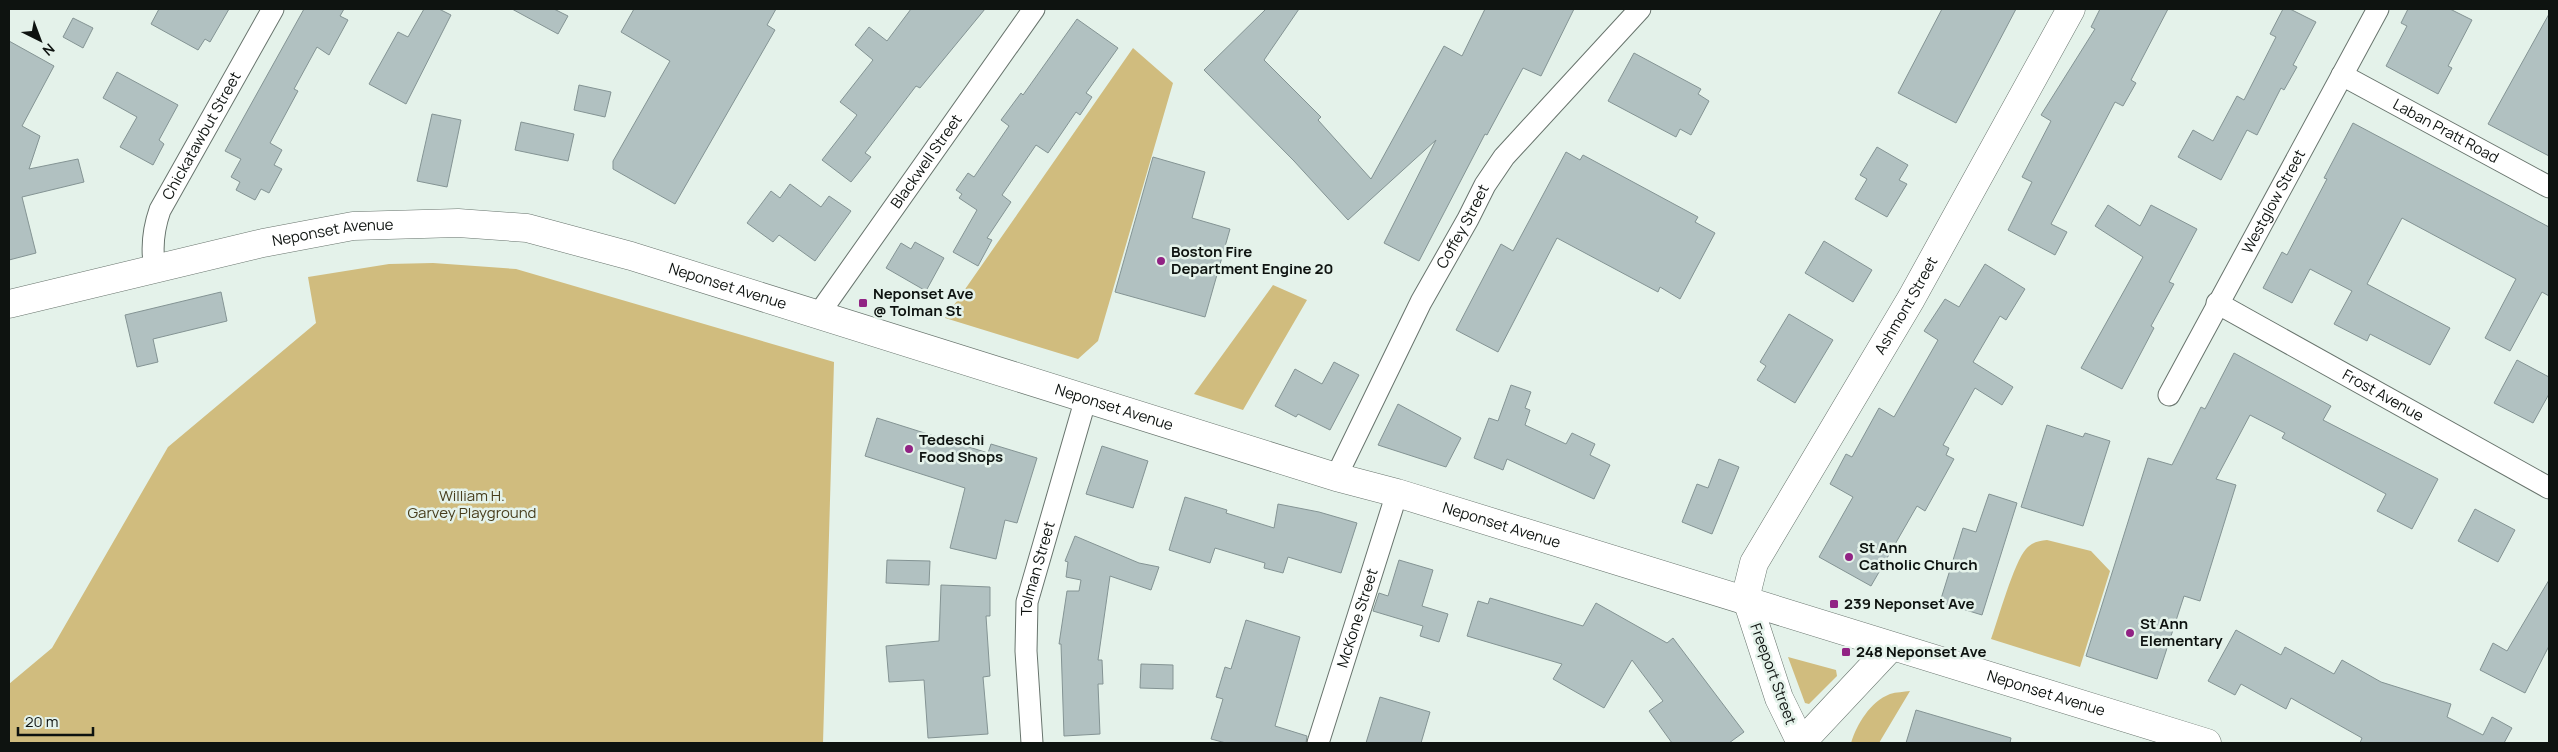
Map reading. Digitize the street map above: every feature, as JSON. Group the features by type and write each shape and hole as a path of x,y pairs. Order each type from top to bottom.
{"main road":[{"name":"Ashmont Street","path":"1748,603 1748,583 1754,563 1911,299 2071,9"},
{"name":"Neponset Avenue","path":"9,304 299,236 354,226 403,223 478,224 528,228 632,256 1336,477 1397,493 2206,743"},
{"name":"Freeport Street","path":"1748,603 1779,698 1801,743"},
{"path":"1801,743 1891,647"}],"street":[{"name":"Chickatawbut Street","path":"155,269 152,254 153,235 160,210 273,9"},
{"name":"Blackwell Street","path":"818,315 1034,9"},
{"name":"Coffey Street","path":"1336,477 1421,302 1485,185 1504,157 1640,9"},
{"name":"Westglow Street","path":"2169,394 2378,9"},
{"name":"Laban Pratt Road","path":"2342,75 2549,187"},
{"name":"Frost Avenue","path":"2217,303 2549,488"},
{"name":"Tolman Street","path":"1032,743 1026,651 1027,602 1086,398"},
{"name":"McKone Street","path":"1318,743 1397,493"}],"green space":[{"path":"1133,48 1173,83 1098,341 1078,359 945,318"},
{"name":"William H. Garvey Playground","path":"433,263 516,269 834,362 823,743 9,743 9,684 52,648 168,447 316,323 308,277 389,264"},
{"path":"1273,285 1307,300 1243,410 1194,394"},
{"path":"2047,540 2091,551 2110,571 2080,667 1991,639 2011,578 2021,556 2031,545 2038,541"},
{"path":"1788,657 1836,670 1837,676 1809,704 1805,703"},
{"path":"1910,691 1879,743 1851,743 1865,714 1876,702 1890,694"}],"building":[{"path":"159,9 229,9 210,42 205,39 198,50 151,24"},
{"path":"304,9 344,9 340,16 348,20 329,55 317,47 294,89 298,91 270,143 282,150 274,165 282,169 269,193 261,189 255,200 236,190 240,182 231,177 241,159 225,151"},
{"path":"424,9 439,9 451,15 406,104 369,84 398,32 408,37"},
{"path":"512,9 554,9 568,16 558,34"},
{"path":"634,9 776,9 767,25 775,30 675,204 613,169 613,161 670,61 621,32"},
{"path":"911,9 985,9 920,88 916,86 865,153 871,157 851,182 822,160 857,115 840,102 873,60 855,45 869,27 887,41"},
{"path":"1266,9 1299,9 1264,60 1321,117 1318,120 1371,179 1444,46 1462,56 1485,9 1574,9 1541,76 1523,68 1487,135 1485,134 1419,261 1384,243 1436,140 1348,220 1294,161 1204,70"},
{"path":"1942,9 2016,9 1956,123 1898,93"},
{"path":"2100,9 2168,9 2131,80 2136,83 2123,106 2115,102 2051,224 2067,232 2055,255 2008,230 2032,182 2022,177 2051,121 2041,115 2095,29 2091,27"},
{"path":"2283,9 2290,9 2316,22 2293,65 2297,67 2284,90 2281,88 2257,135 2247,130 2221,180 2178,157 2193,130 2213,141 2237,96 2244,100 2276,37 2270,34"},
{"path":"2408,9 2450,9 2472,20 2448,66 2452,68 2438,94 2386,66 2407,26 2401,23"},
{"path":"2549,14 2549,156 2488,124"},
{"path":"73,18 93,28 83,48 63,37"},
{"path":"1077,19 1118,48 1086,93 1092,97 1080,115 1076,112 1048,153 1036,145 1002,195 1011,202 987,238 992,240 978,266 953,252 977,210 959,198 962,194 956,190 968,173 974,177 1009,126 1001,120 1021,93 1023,95"},
{"path":"9,41 54,66 22,126 40,136 29,169 78,159 84,182 22,197 36,253 9,260"},
{"path":"1634,53 1701,89 1698,94 1709,101 1691,135 1680,129 1676,137 1608,101"},
{"path":"117,72 178,105 159,140 164,144 153,165 120,147 137,117 103,98"},
{"path":"579,85 611,92 605,117 574,110"},
{"path":"432,114 461,120 447,187 417,181"},
{"path":"521,122 574,134 568,161 515,150"},
{"path":"2353,123 2549,227 2549,296 2542,292 2510,351 2485,338 2516,279 2402,218 2367,284 2450,328 2430,365 2370,334 2367,341 2334,324 2352,291 2310,269 2292,303 2263,288 2282,252 2287,255 2327,179 2324,178"},
{"path":"1877,147 1908,165 1899,180 1907,184 1887,217 1855,199 1867,179 1860,175"},
{"path":"1566,152 1580,160 1583,155 1698,217 1695,222 1715,233 1680,299 1660,287 1658,292 1557,238 1498,352 1456,330 1501,244 1513,251"},
{"name":"Boston Fire Department Engine 20","path":"1153,157 1205,172 1192,218 1230,229 1205,317 1115,292"},
{"path":"790,184 821,207 829,196 851,211 815,261 779,235 773,242 747,223 771,191 780,198"},
{"path":"2108,205 2140,226 2151,205 2197,229 2169,282 2174,284 2151,326 2154,328 2122,389 2081,368 2143,257 2095,226"},
{"path":"1824,241 1872,270 1853,302 1805,273"},
{"path":"915,242 944,258 926,291 886,268 901,243 911,249"},
{"path":"1985,264 2025,289 2006,320 2000,316 1973,362 2013,387 2002,405 1975,388 1943,445 1949,448 1946,455 1954,459 1925,511 1917,506 1871,586 1819,557 1853,497 1830,484 1846,454 1852,457 1879,408 1894,417 1938,340 1924,331 1945,299 1959,307"},
{"path":"221,292 227,321 153,339 158,362 137,367 125,315"},
{"path":"1789,314 1833,340 1795,403 1757,380 1766,366 1760,362"},
{"path":"2234,353 2331,406 2323,420 2438,479 2412,529 2377,511 2386,494 2282,438 2285,433 2250,415 2216,479 2236,485 2200,601 2184,596 2157,679 2086,656 2148,458 2172,465 2201,407 2205,409"},
{"path":"2517,360 2549,377 2549,394 2533,423 2494,403"},
{"path":"1334,362 1359,375 1330,430 1298,414 1296,417 1275,406 1295,369 1322,384"},
{"path":"1511,385 1531,392 1525,408 1530,410 1525,425 1566,444 1572,433 1595,444 1590,455 1610,465 1594,499 1507,459 1503,470 1474,458 1489,418 1498,421"},
{"path":"1398,404 1461,438 1446,467 1378,445"},
{"path":"877,418 988,453 991,444 1037,458 1017,523 1005,520 996,559 950,548 965,488 865,456"},
{"path":"2047,425 2083,437 2085,433 2110,441 2083,526 2021,507"},
{"path":"1102,446 1148,461 1133,508 1086,494"},
{"path":"1719,459 1739,467 1712,534 1682,522 1697,484 1708,488"},
{"path":"1989,494 2017,503 1982,615 1940,602 1963,528 1976,532"},
{"path":"1185,497 1227,510 1226,513 1274,528 1278,504 1319,512 1357,523 1341,573 1288,557 1283,573 1264,568 1265,563 1215,548 1210,563 1169,550"},
{"path":"2475,509 2515,530 2498,562 2458,541"},
{"path":"1075,536 1139,563 1159,567 1151,590 1110,576 1098,660 1102,660 1103,684 1098,684 1100,734 1064,736 1061,644 1059,644 1067,591 1079,591 1081,580 1066,577 1068,562 1065,561"},
{"path":"887,560 930,561 929,585 886,583"},
{"path":"1399,560 1433,570 1422,606 1448,614 1439,642 1420,636 1423,626 1373,611 1379,593 1388,596"},
{"path":"2549,580 2549,646 2525,693 2480,670 2493,643 2507,651"},
{"path":"941,585 990,587 990,616 986,616 990,676 983,677 988,734 928,738 924,680 889,682 886,646 939,641"},
{"path":"1490,598 1583,626 1596,603 1667,643 1673,638 1744,732 1729,743 1672,743 1649,711 1663,701 1632,660 1604,708 1553,679 1562,664 1467,636 1478,601 1488,604"},
{"path":"1246,620 1300,637 1275,726 1307,736 1306,743 1226,743 1211,739 1223,699 1216,697 1225,667 1231,669"},
{"path":"2236,630 2281,655 2285,647 2334,674 2342,660 2381,682 2451,704 2447,717 2483,735 2492,717 2512,728 2504,743 2360,743 2362,738 2291,698 2286,709 2241,684 2235,695 2208,681"},
{"path":"1141,664 1173,665 1173,689 1140,688"},
{"path":"1380,697 1430,712 1421,743 1366,743"},
{"path":"1916,710 2011,738 2010,743 1906,743"}],"place":[{"name":"Boston Fire Department Engine 20","path":"1161,261"},
{"name":"Neponset Ave @ Tolman St","path":"863,303"},
{"name":"Tedeschi Food Shops","path":"909,449"},
{"name":"St Ann Catholic Church","path":"1849,557"},
{"name":"239 Neponset Ave","path":"1834,604"},
{"name":"St Ann Elementary","path":"2130,633"},
{"name":"248 Neponset Ave","path":"1846,652"}]}
